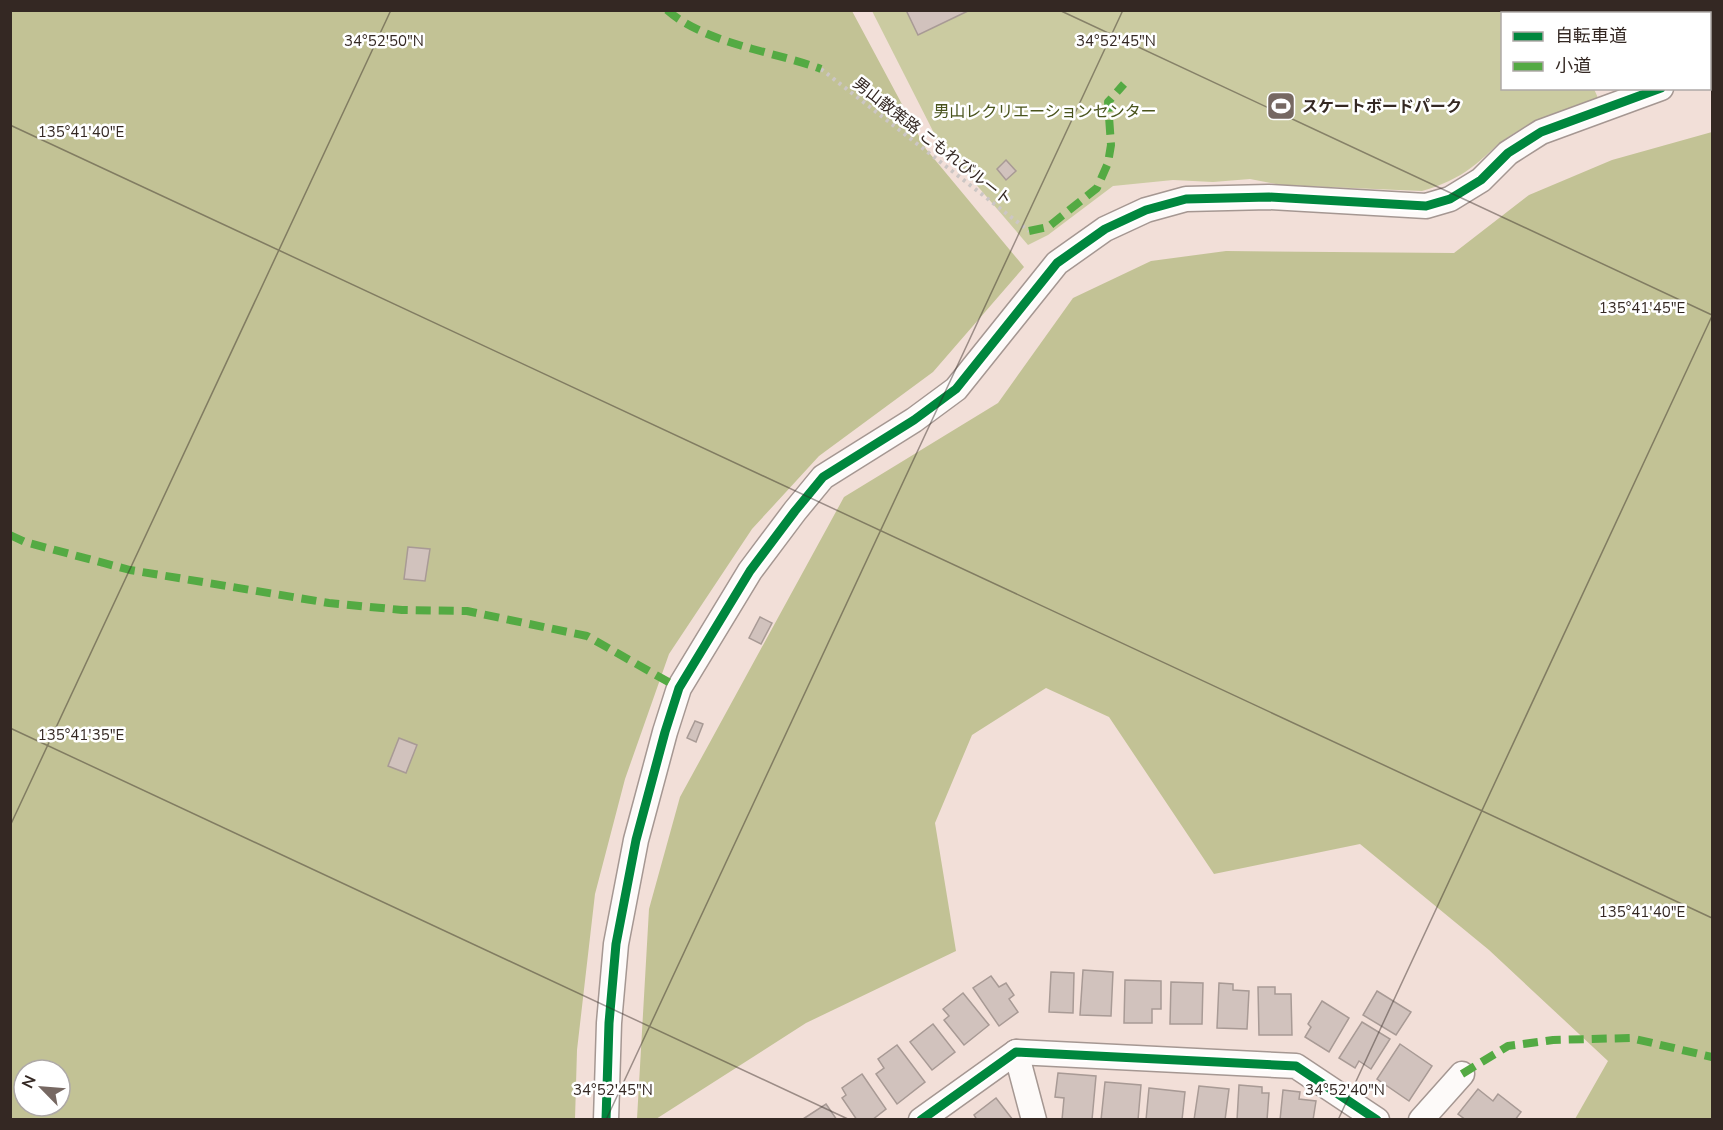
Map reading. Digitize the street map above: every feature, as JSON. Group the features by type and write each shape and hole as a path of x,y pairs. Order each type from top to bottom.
{"street":[{"path":"606,1119 609,1023 616,944 636,840 665,732 680,688 750,572 795,511 824,477 914,420 956,389 1057,263 1105,229 1146,210 1186,199 1269,197 1426,206 1450,199 1481,180 1508,153 1541,132 1656,90"},
{"path":"1016,1052 1034,1119"},
{"path":"921,1119 1016,1052 1296,1066 1377,1119"},
{"path":"1421,1119 1462,1074"}],"green space":[{"path":"10,11 852,11 926,149 1024,267 933,372 819,456 752,529 669,654 625,779 595,894 577,1050 575,1119 11,1119"},
{"name":"男山レクリエーションセンター","path":"872,11 1562,11 1501,12 1501,90 1594,90 1598,98 1535,122 1501,142 1461,175 1422,191 1281,185 1250,179 1213,182 1173,180 1113,186 1048,235 1028,245 937,139"},
{"path":"1712,11 1712,32 1711,12 1685,12"},
{"path":"1712,132 1712,1119 1575,1119 1608,1061 1489,950 1360,844 1214,874 1109,717 1046,688 972,735 935,823 956,951 806,1023 656,1119 637,1119 649,909 680,797 844,497 998,403 1073,298 1151,261 1226,251 1454,253 1529,195 1612,160"}],"building":[{"path":"906,10 970,10 918,35"},
{"path":"1006,160 1016,171 1006,180 997,169"},
{"path":"408,547 430,549 425,581 404,579"},
{"path":"760,617 772,623 761,644 749,638"},
{"path":"695,721 703,724 696,742 687,738"},
{"path":"399,738 417,745 406,773 388,766"},
{"path":"1083,970 1113,972 1111,1016 1080,1015"},
{"path":"1051,972 1074,973 1073,1013 1049,1012"},
{"path":"991,976 999,987 1006,983 1014,995 1009,999 1018,1012 999,1026 973,988"},
{"path":"1125,980 1161,981 1161,1009 1152,1009 1152,1023 1124,1023"},
{"path":"1171,982 1203,983 1202,1024 1170,1024"},
{"path":"1219,983 1233,984 1233,990 1249,991 1247,1029 1217,1028"},
{"path":"1258,987 1275,987 1275,994 1291,994 1292,1035 1259,1035"},
{"path":"1377,991 1411,1012 1396,1035 1363,1015"},
{"path":"963,993 989,1025 964,1045 944,1020 949,1016 943,1009"},
{"path":"1322,1001 1349,1018 1329,1052 1305,1037 1311,1027 1308,1024"},
{"path":"1362,1022 1390,1039 1371,1069 1359,1061 1355,1068 1339,1058"},
{"path":"933,1024 955,1052 932,1070 910,1042"},
{"path":"1400,1044 1432,1066 1409,1101 1377,1079"},
{"path":"897,1045 925,1082 897,1104 876,1074 884,1068 878,1059"},
{"path":"1058,1073 1096,1076 1092,1120 1062,1120 1064,1098 1055,1097"},
{"path":"862,1074 886,1109 872,1120 857,1120 842,1098 846,1095 842,1088"},
{"path":"1105,1082 1141,1085 1138,1120 1101,1120"},
{"path":"1239,1085 1262,1087 1262,1093 1269,1093 1267,1120 1237,1120"},
{"path":"1199,1086 1229,1089 1225,1120 1194,1120"},
{"path":"1149,1088 1185,1092 1182,1120 1146,1120"},
{"path":"1478,1089 1493,1101 1498,1094 1521,1112 1515,1120 1466,1120 1458,1114"},
{"path":"1283,1090 1300,1092 1299,1099 1316,1101 1313,1120 1280,1120"},
{"path":"996,1098 1013,1120 977,1120 974,1115"},
{"path":"826,1104 837,1120 803,1120 803,1119"}],"marked path":[{"path":"667,10 683,22 720,39 821,69"},
{"path":"1029,231 1048,227 1097,188 1108,163 1111,145 1108,102 1124,84"},
{"path":"10,535 25,542 130,570 329,603 402,610 467,611 587,636 679,688"},
{"path":"1462,1074 1508,1046 1553,1040 1631,1038 1712,1057"}],"cycle path":[{"path":"606,1120 609,1023 616,944 636,840 679,688 750,571 823,477 914,420 956,389 1057,263 1105,229 1146,210 1186,199 1269,197 1426,206 1450,199 1481,180 1508,153 1541,132 1656,90"},
{"path":"921,1120 1016,1052 1296,1066 1377,1120"}],"place":[{"name":"スケートボードパーク","path":"1281,106"}]}
